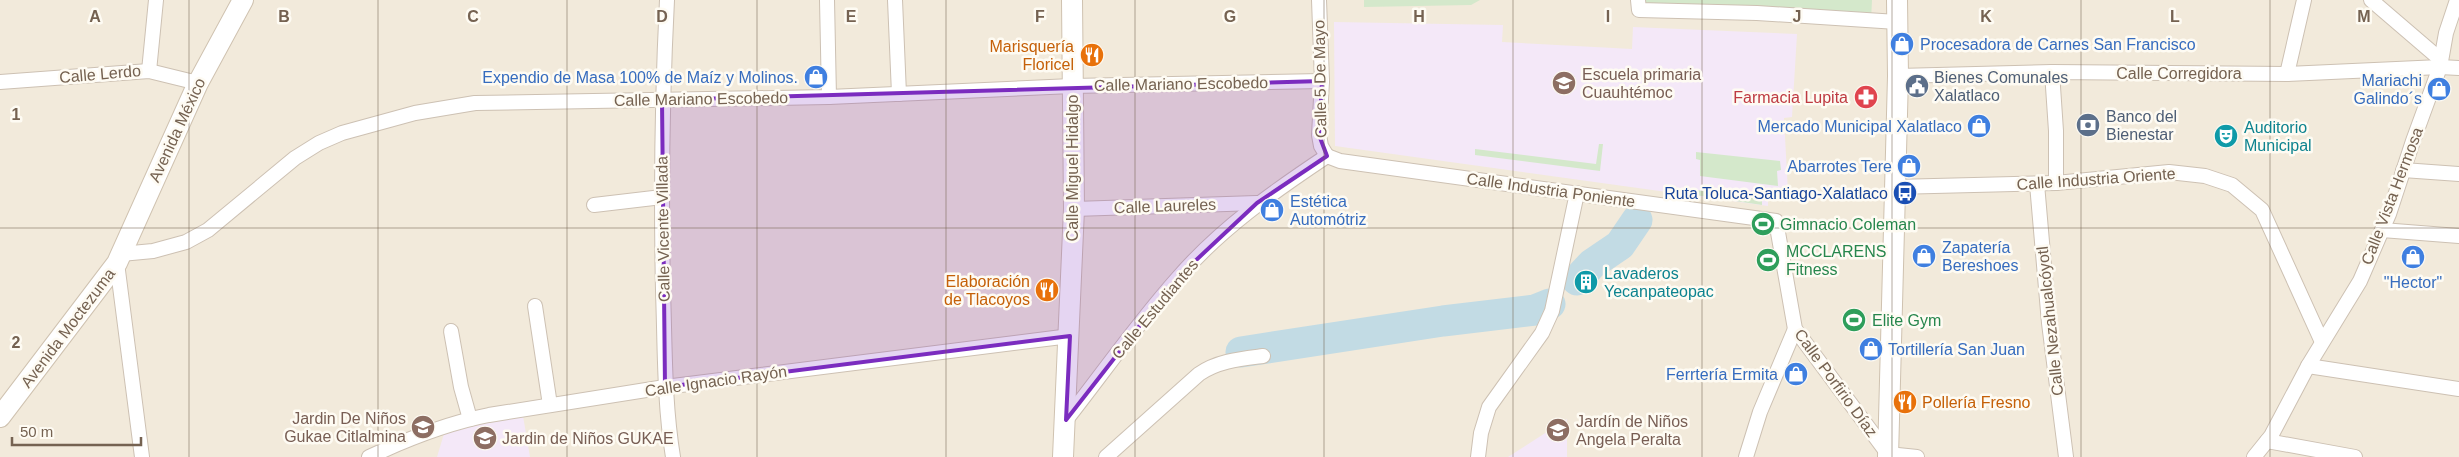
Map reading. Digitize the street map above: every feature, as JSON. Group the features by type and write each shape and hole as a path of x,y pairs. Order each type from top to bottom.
{"main road":[{"name":"Avenida México","path":"119,259 198,83 243,0"},
{"name":"Calle Miguel Hidalgo","path":"1063,457 1070,336 1074,208 1072,0"},
{"path":"1888,455 1898,76 1897,0"},
{"name":"Avenida Moctezuma","path":"0,417 119,259"}],"street":[{"path":"149,71 156,0"},
{"name":"Calle Vicente Villada","path":"667,0 662,100 662,197 665,387 673,457"},
{"path":"827,0 829,97"},
{"path":"895,0 899,94"},
{"name":"Calle 5 De Mayo","path":"1319,0 1322,82 1319,135 1321,146 1327,156"},
{"path":"1638,0 1639,10 1757,13 1897,22"},
{"path":"2288,74 2304,0"},
{"path":"2372,0 2441,64"},
{"name":"Calle Vista Hermosa","path":"2254,457 2267,441 2308,366 2360,281 2382,230 2441,64 2446,33 2457,0"},
{"name":"Calle Corregidora","path":"1898,76 2052,72 2288,74 2441,64 2459,68"},
{"name":"Calle Lerdo","path":"0,82 149,71 198,83"},
{"path":"2052,72 2056,131 2056,184"},
{"name":"Calle Mariano Escobedo","path":"119,259 186,242 208,230 295,158 319,143 366,126 415,113 475,103 829,97 1072,86 1322,82"},
{"name":"Calle Industria Poniente","path":"1327,156 1340,161 1776,221"},
{"name":"Calle Estudiantes","path":"1066,420 1177,278 1257,203 1327,156"},
{"path":"2403,170 2459,174"},
{"name":"Calle Industria Oriente","path":"1894,187 2056,184 2169,172 2205,176 2232,185 2262,210 2322,342"},
{"name":"Calle Nezahualcóyotl","path":"2037,184 2049,323 2066,457"},
{"path":"1478,457 1481,433 1489,407 1542,333 1552,311 1577,193"},
{"path":"594,205 662,197"},
{"name":"Calle Laureles","path":"1074,208 1257,203"},
{"name":"Calle Porfirio Díaz","path":"1776,221 1795,329 1888,455"},
{"path":"2382,230 2459,236"},
{"path":"119,259 142,457"},
{"path":"535,306 550,405"},
{"path":"1746,457 1760,412 1795,329"},
{"path":"450,331 461,387 470,419"},
{"name":"Calle Ignacio Rayón","path":"369,457 412,438 470,419 550,405 665,387 1070,336"},
{"path":"1106,457 1199,374 1211,366 1263,356"},
{"path":"2308,366 2459,389"},
{"path":"2267,441 2355,457"},
{"path":"1888,455 1917,457"}],"highlighted area":[{"path":"1322,81 1319,135 1327,156 1257,203 1177,278 1066,420 1070,336 665,387 662,100"}],"shaded area":[{"path":"0,0 2459,0 2459,457 0,457"},
{"name":"Escuela primaria Cuauhtémoc","path":"1334,22 1503,25 1502,42 1632,49 1633,27 1797,34 1792,117 1784,118 1788,192 1768,190 1768,206 1335,146"},
{"name":"Jardin de Niños GUKAE","path":"522,410 530,457 437,457 446,427"},
{"name":"Jardín de Niños Angela Peralta","path":"1567,419 1567,457 1508,457"}],"green space":[{"path":"1364,0 1480,0 1471,5 1364,7"},
{"path":"1645,0 1872,0 1871,21 1645,5"},
{"path":"1599,144 1603,144 1600,171 1475,155 1475,149 1596,164"},
{"path":"1696,152 1780,161 1781,170 1777,171 1778,186 1700,176 1700,160 1696,159"},
{"path":"1681,188 1762,199 1762,205 1681,193"}],"waterway":[{"path":"1577,280 1592,264 1620,245 1637,220"},
{"path":"1241,352 1443,321 1535,310 1550,304"}],"place":[{"name":"Procesadora de Carnes San Francisco","path":"1902,44"},
{"name":"Marisquería Floricel","path":"1092,55"},
{"name":"Expendio de Masa 100% de Maíz y Molinos.","path":"816,77"},
{"name":"Escuela primaria Cuauhtémoc","path":"1564,83"},
{"name":"Bienes Comunales Xalatlaco","path":"1917,86"},
{"name":"Mariachi Galindo´s","path":"2439,89"},
{"name":"Farmacia Lupita","path":"1866,97"},
{"name":"Banco del Bienestar","path":"2088,125"},
{"name":"Mercado Municipal Xalatlaco","path":"1979,126"},
{"name":"Auditorio Municipal","path":"2226,136"},
{"name":"Abarrotes Tere","path":"1909,166"},
{"name":"Ruta Toluca-Santiago-Xalatlaco","path":"1905,193"},
{"name":"Estética Automótriz","path":"1272,210"},
{"name":"Gimnacio Coleman","path":"1763,224"},
{"name":"Zapatería Bereshoes","path":"1924,256"},
{"name":"\"Hector\"","path":"2413,257"},
{"name":"MCCLARENS Fitness","path":"1768,260"},
{"name":"Lavaderos Yecanpateopac","path":"1586,282"},
{"name":"Elaboración de Tlacoyos","path":"1047,290"},
{"name":"Elite Gym","path":"1854,320"},
{"name":"Tortillería San Juan","path":"1871,349"},
{"name":"Ferrtería Ermita","path":"1796,374"},
{"name":"Pollería Fresno","path":"1905,402"},
{"name":"Jardin De Niños Gukae Citlalmina","path":"423,427"},
{"name":"Jardín de Niños Angela Peralta","path":"1558,430"},
{"name":"Jardin de Niños GUKAE","path":"485,438"}]}
